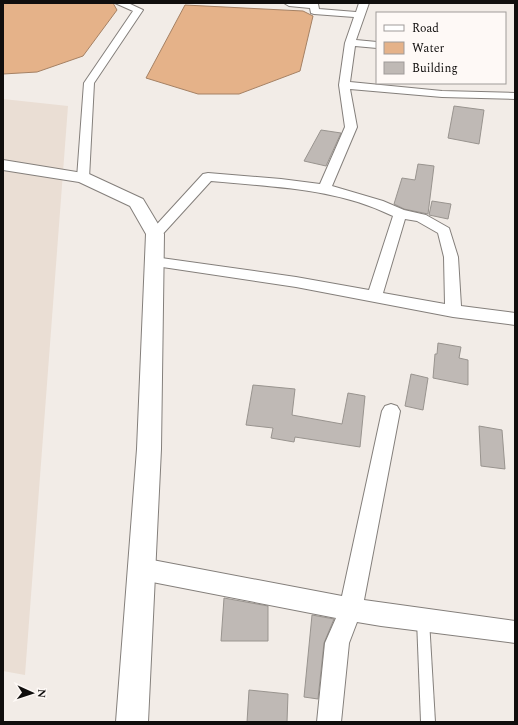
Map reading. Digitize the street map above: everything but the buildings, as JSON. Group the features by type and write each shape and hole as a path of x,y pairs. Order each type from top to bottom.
{"street":[{"path":"84,178 89,83 138,10 120,3"},
{"path":"289,3 315,6 314,10 360,15"},
{"path":"324,189 351,127 344,85 350,43 364,3"},
{"path":"350,43 376,45"},
{"path":"344,85 442,94 515,96"},
{"path":"3,166 84,178 137,203 155,234 149,449 132,722"},
{"path":"155,234 208,177 324,189 373,202 400,214 421,218 444,231 451,257 454,311"},
{"path":"374,297 400,214"},
{"path":"154,262 296,282 454,311 515,319"},
{"path":"329,722 337,643 351,609 391,411"},
{"path":"142,569 351,609 515,632"}],"lane":[{"path":"423,620 428,722"}],"shaded area":[{"path":"3,99 68,106 25,675 3,671"}],"water":[{"path":"3,3 113,3 117,10 83,56 37,72 3,74"},
{"path":"185,5 303,11 313,16 300,71 239,94 198,94 146,78"}]}
